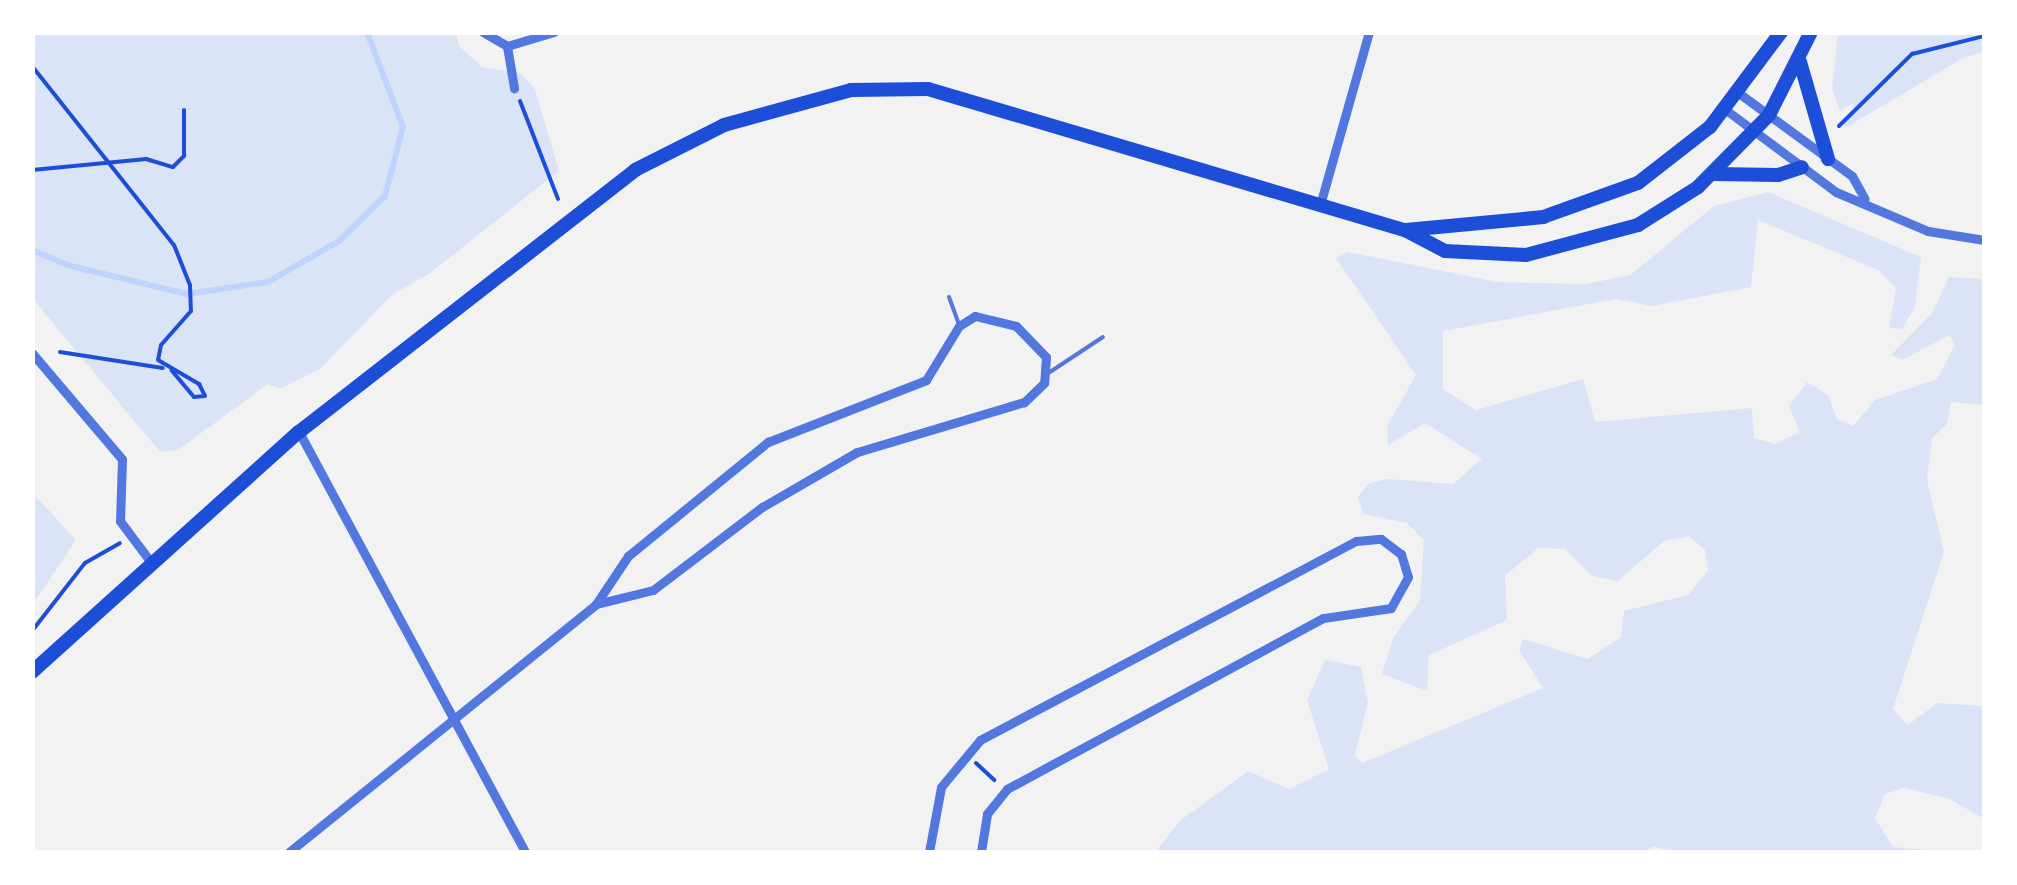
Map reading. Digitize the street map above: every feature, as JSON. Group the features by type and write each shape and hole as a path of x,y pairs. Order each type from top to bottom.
{"main road":[{"path":"1405,230 1530,219 1588,205 1661,169 1726,110 1781,32"},
{"path":"36,664 300,432 654,157 711,130 828,94 902,86 955,94 1405,230 1445,252 1546,253 1638,225 1715,174 1769,115 1800,62 1811,32"},
{"path":"1800,62 1828,159"},
{"path":"1715,174 1778,175 1802,167"}],"street":[{"path":"483,32 507,46 554,32"},
{"path":"1320,205 1369,32"},
{"path":"507,46 514,88"},
{"path":"1740,94 1852,176 1864,199"},
{"path":"1726,110 1836,192 1864,199 1909,225 1984,240"},
{"path":"289,852 596,604 628,556 742,461 803,424 922,383 957,330 975,316 1007,320 1041,350 1048,374 1017,406 845,458 762,507 653,590 596,604"},
{"path":"32,353 122,459 120,521 127,536 150,561"},
{"path":"300,432 525,852"},
{"path":"929,852 941,787 980,740 1356,541 1382,539 1400,554 1408,577 1391,608 1323,618 1007,789 987,814 981,852"}],"lane":[{"path":"949,296 959,315 957,330"},
{"path":"1048,374 1103,337"}],"path":[{"path":"1839,126 1912,54 1984,36"},
{"path":"32,66 174,245 190,288 186,321 156,351 164,368"},
{"path":"514,88 558,199"},
{"path":"32,170 179,164 186,149 184,110"},
{"path":"60,352 171,370 199,384 205,396 194,397 171,370"},
{"path":"32,631 85,563 127,536"},
{"path":"973,760 988,775"}],"shaded area":[{"path":"32,33 456,33 459,46 482,67 520,73 535,89 559,171 430,273 392,295 321,368 280,389 268,384 178,450 160,452 33,299"},
{"path":"1838,33 1984,33 1984,52 1965,57 1845,128 1843,121 1857,112 1852,104 1840,111 1832,89"},
{"path":"1768,192 1921,257 1915,307 1902,329 1889,328 1896,288 1878,270 1758,220 1751,287 1652,306 1616,299 1443,331 1443,389 1476,410 1583,379 1595,422 1752,408 1754,438 1775,444 1800,432 1789,406 1807,382 1828,395 1837,419 1853,426 1875,400 1937,379 1955,345 1950,335 1902,360 1891,355 1932,313 1949,277 1984,279 1984,405 1951,402 1947,424 1932,438 1927,480 1944,552 1893,709 1908,725 1937,703 1984,706 1984,819 1950,799 1904,788 1885,794 1875,818 1893,847 1950,852 1673,852 1653,846 1645,852 1155,852 1181,820 1248,771 1289,789 1329,769 1307,700 1325,660 1361,667 1368,703 1355,755 1362,763 1543,688 1519,650 1523,639 1588,659 1621,637 1624,611 1688,595 1708,570 1705,550 1689,536 1664,541 1618,581 1592,576 1565,549 1538,548 1505,576 1507,620 1429,655 1427,691 1382,674 1393,638 1420,600 1424,540 1407,523 1363,514 1358,497 1369,483 1388,479 1453,484 1482,459 1425,423 1388,445 1387,426 1416,375 1336,258 1348,252 1497,282 1586,284 1630,275 1714,206"},
{"path":"33,493 76,540 33,604"}],"waterway":[{"path":"32,250 67,265 187,294 268,282 339,241 385,196 403,127 367,32"}]}
